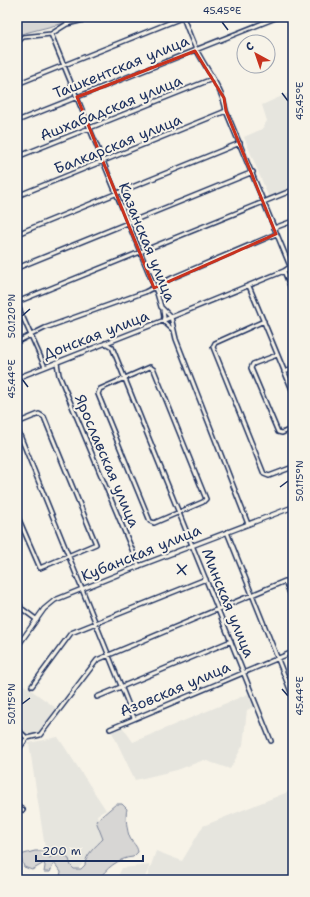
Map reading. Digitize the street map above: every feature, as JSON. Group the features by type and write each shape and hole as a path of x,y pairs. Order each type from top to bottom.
{"street":[{"path":"17,43 23,37 50,34 67,24 96,17"},
{"path":"17,84 183,17 196,49 218,91 224,98 226,111 253,172 276,234 292,265"},
{"name":"Ташкентская улица","path":"17,121 278,17"},
{"name":"Казанская улица","path":"50,34 77,96 88,128 154,288 164,311 171,317 173,330 248,524"},
{"name":"Ашхабадская улица","path":"17,157 212,79"},
{"name":"Балкарская улица","path":"17,196 226,111"},
{"path":"17,234 240,143"},
{"path":"17,268 253,172"},
{"path":"44,367 17,303 139,251 293,190"},
{"path":"274,228 293,221"},
{"path":"17,342 45,328 154,288 172,278 276,234"},
{"name":"Донская улица","path":"17,378 249,286 284,271 292,265"},
{"path":"284,271 293,293"},
{"path":"249,286 293,392"},
{"path":"164,311 162,321 173,330"},
{"path":"264,321 215,342 213,348 264,474 269,476 293,467"},
{"name":"Минская улица","path":"105,343 112,347 271,741"},
{"path":"277,355 253,364 251,368 278,432 282,433 293,428"},
{"name":"Ярославская улица","path":"57,363 59,375 139,566"},
{"path":"150,367 154,370 206,499 203,502 154,523 150,522 98,394 100,389 125,379 150,367"},
{"path":"284,372 293,369"},
{"path":"17,423 39,414 44,417 96,542 95,546 40,568 17,515"},
{"path":"17,428 70,556 134,718"},
{"name":"Кубанская улица","path":"17,648 50,603 139,566 293,507"},
{"path":"227,532 293,697"},
{"path":"32,686 71,633 206,579"},
{"path":"285,581 293,601"},
{"path":"17,751 27,738 40,735 97,660 285,581 293,581"},
{"path":"17,592 21,608"},
{"path":"17,606 37,620"},
{"path":"97,697 231,641"},
{"name":"Азовская улица","path":"110,729 244,671 293,652"},
{"path":"17,729 27,738"},
{"path":"17,806 23,810"}],"highlighted area":[{"path":"195,51 224,98 226,111 276,234 154,288 77,97"}],"shaded area":[{"path":"17,17 88,17 17,35"},
{"path":"293,91 293,188 269,198 244,137 262,129 267,121 262,105"},
{"path":"17,680 56,708 40,733 28,735 17,724"},
{"path":"248,694 253,707 247,710 243,745 230,769 204,760 177,770 135,780 111,730 121,725 133,742"},
{"path":"58,737 106,810 97,815 104,840 77,870 45,848 29,743"},
{"path":"293,790 293,880 146,880 156,851 182,861 203,826"},
{"path":"116,804 122,804 127,809 126,819 128,832 138,852 133,857 122,859 117,862 98,880 59,880 61,872 54,863 50,872 44,872 44,863 32,870 24,867 20,855 35,851 46,851 47,856 50,858 51,854 58,850 69,859 71,866 74,869 81,869 85,865 85,861 89,854 103,839 96,821"},
{"path":"150,865 144,880 116,880 122,868"}]}
